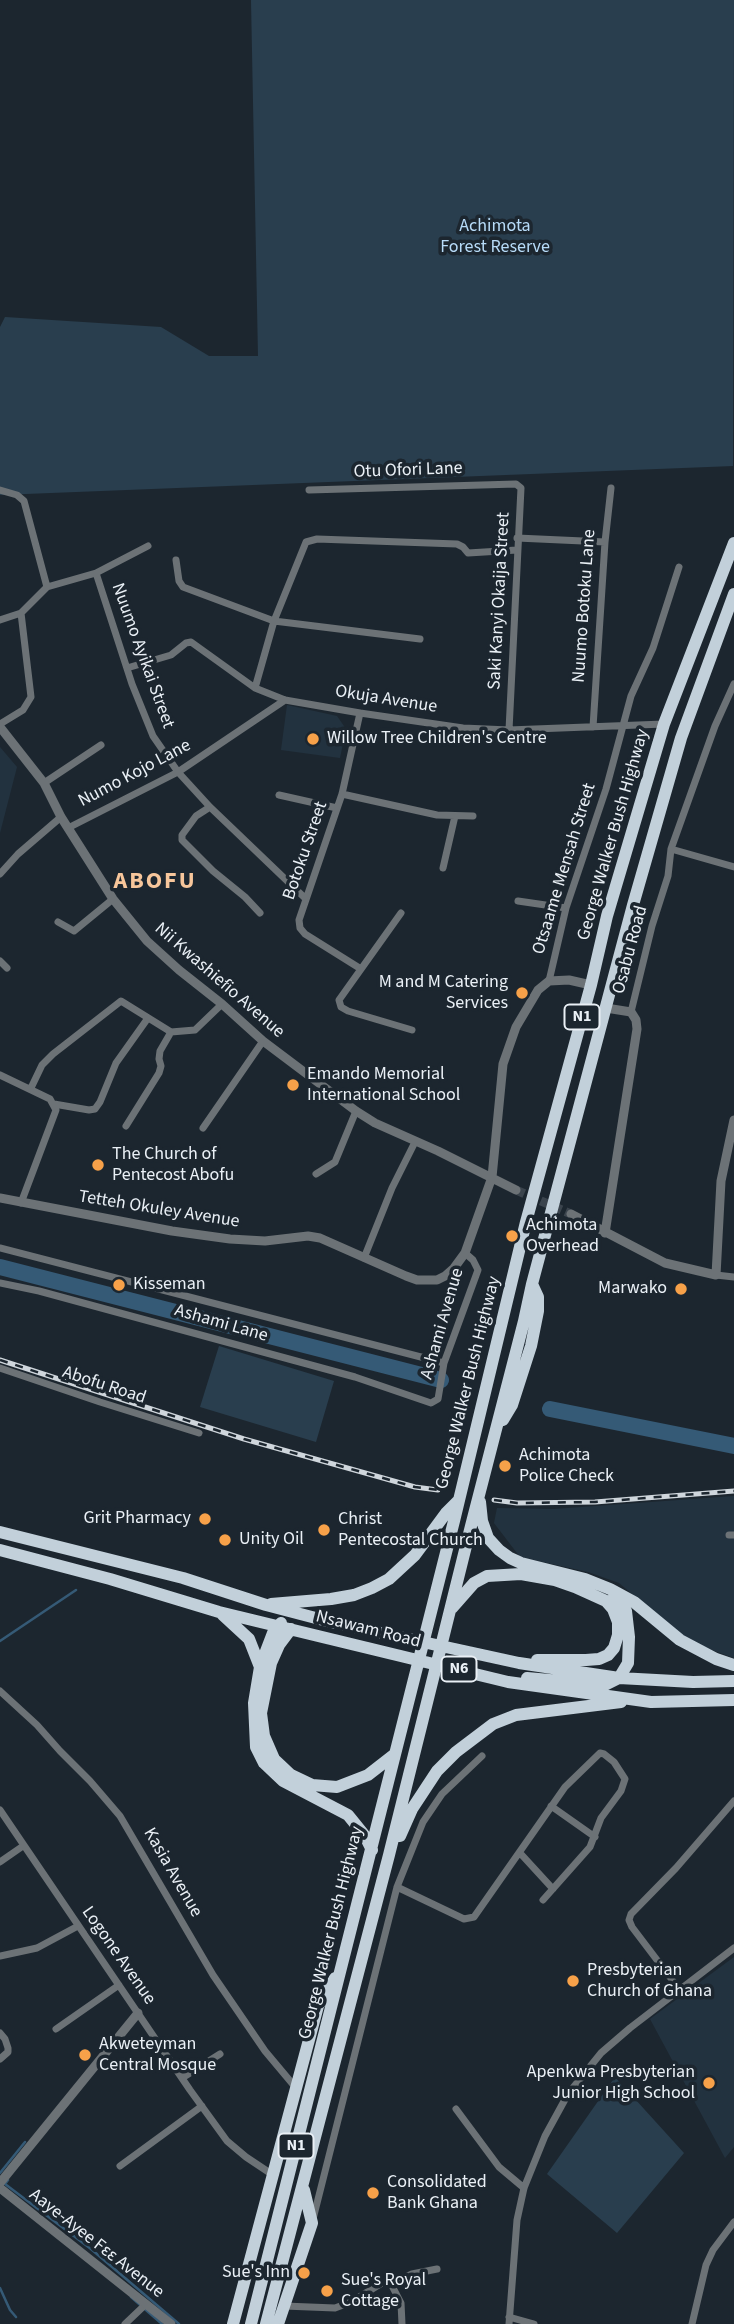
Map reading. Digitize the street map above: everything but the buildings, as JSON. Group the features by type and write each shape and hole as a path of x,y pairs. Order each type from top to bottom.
{"highway":[{"name":"George Walker Bush Highway","path":"251,2324 372,1850 526,1222 591,985 607,916 664,724 734,542"},
{"name":"George Walker Bush Highway","path":"266,2324 498,1425 512,1405 531,1346 538,1311 538,1297 532,1284 606,1008 681,738 734,594"},
{"path":"480,1495 482,1521 488,1538 499,1550 521,1563 585,1578 612,1590 634,1602 689,1645 734,1665"},
{"path":"266,1605 331,1599 372,1588 389,1578 415,1555 446,1513 459,1501"},
{"name":"Nsawam Road","path":"0,1532 183,1578 301,1614 519,1663 619,1678 734,1681"},
{"name":"Nsawam Road","path":"0,1550 219,1612 508,1682 630,1700 734,1700"},
{"path":"448,1616 474,1583 487,1576 500,1574 521,1574 555,1580 594,1594 613,1609 618,1622 618,1635 614,1648 608,1655 599,1659 544,1659 519,1663"},
{"path":"508,1682 535,1678 605,1685 619,1678 628,1663 629,1637 626,1611 612,1590"},
{"path":"219,1612 249,1639 260,1667"},
{"path":"301,1614 276,1626 260,1667 254,1716 256,1747 264,1763 283,1781 348,1815 365,1836 372,1850"},
{"path":"291,1629 283,1637 271,1663 261,1713 264,1736 274,1759 291,1775 312,1785 337,1787 368,1775 395,1754"},
{"path":"389,1855 412,1809 437,1771 456,1752 493,1724 526,1713 607,1705 630,1700"},
{"path":"233,2324 318,2006 341,1969"},
{"path":"278,2324 312,2223 303,2187"}],"street":[{"name":"Otu Ofori Lane","path":"309,491 508,484"},
{"name":"Saki Kanyi Okaija Street","path":"508,484 516,484 521,488 522,495 517,538 509,730"},
{"name":"Nuumo Botoku Lane","path":"593,727 611,488"},
{"path":"0,490 21,497 24,502 47,587"},
{"path":"517,538 605,542"},
{"path":"255,688 274,621 303,547 311,540 457,544 468,553 517,550"},
{"path":"0,620 21,613 47,587 96,573 148,546"},
{"path":"176,560 179,581 183,587 274,621 420,639"},
{"name":"Otsaame Mensah Street","path":"492,1177 503,1063 508,1045 538,990 549,981 580,859 606,789 631,696 653,648 679,567"},
{"name":"Nuumo Ayikai Street","path":"96,573 153,736 178,772 209,807 306,899"},
{"path":"0,725 23,710 31,697 21,613"},
{"name":"Okuja Avenue","path":"127,668 171,655 191,642 255,688 285,700 463,728 509,730 664,724"},
{"name":"Osabu Road","path":"606,1233 637,1029 631,1012 652,926 668,876 671,849 715,726 734,684"},
{"name":"Numo Kojo Lane","path":"68,828 178,772 285,700"},
{"name":"Botoku Street","path":"360,713 342,794 299,920 300,928 305,933 361,969"},
{"name":"Nii Kwashiefio Avenue","path":"0,725 44,783 61,817 113,899 148,941 178,970 222,1003 263,1041 375,1124 492,1177 516,1191"},
{"path":"44,783 101,745"},
{"path":"342,794 437,815 473,816"},
{"path":"279,795 337,808"},
{"path":"209,807 196,816 182,840 260,913"},
{"path":"443,868 455,816"},
{"path":"0,874 18,854 61,817"},
{"path":"671,849 734,867"},
{"path":"58,922 74,931 113,899"},
{"path":"518,901 566,908"},
{"path":"401,913 339,1000 341,1007 348,1011 412,1030"},
{"path":"0,961 7,968"},
{"path":"549,981 569,980 591,985"},
{"path":"31,1088 42,1065 53,1054 121,1002 171,1032 195,1030 222,1003"},
{"path":"606,1008 631,1012"},
{"path":"54,1104 95,1109 116,1063 148,1018"},
{"path":"126,1126 159,1073 160,1051 171,1032"},
{"path":"203,1128 263,1041"},
{"path":"0,1075 50,1099 56,1110 22,1203"},
{"path":"316,1174 335,1162 356,1111"},
{"path":"716,1275 721,1181 734,1120"},
{"path":"365,1258 392,1188 415,1142"},
{"name":"Tetteh Okuley Avenue","path":"0,1198 172,1231 230,1239 265,1241 308,1236 320,1238 405,1276 428,1280 445,1276 465,1253 492,1177"},
{"path":"571,1214 666,1263 734,1277"},
{"path":"0,1248 444,1363"},
{"name":"Ashami Avenue","path":"431,1404 438,1399 444,1363 478,1270 473,1259 465,1253"},
{"name":"Ashami Lane","path":"0,1283 39,1291 355,1377 431,1404"},
{"name":"Abofu Road","path":"0,1368 199,1433"},
{"name":"Kasia Avenue","path":"0,1691 37,1725 120,1816 213,1975 265,2051 296,2088"},
{"path":"397,1887 464,1919 471,1919 574,1778 601,1753 606,1755 620,1770 625,1779 624,1785 601,1818 590,1847 543,1900"},
{"path":"312,2223 397,1887 423,1822 442,1794 482,1756"},
{"path":"679,1989 629,1920 635,1908 734,1801"},
{"path":"551,1806 595,1837"},
{"name":"Logone Avenue","path":"0,1810 182,2078 228,2141 273,2175"},
{"path":"0,1861 23,1846"},
{"path":"520,1853 553,1888"},
{"path":"0,1956 37,1948 78,1926"},
{"path":"534,2324 509,2321 517,2220 524,2188 545,2136 573,2087 601,2053 734,1948"},
{"path":"56,2029 120,1986"},
{"path":"0,2185 138,2013"},
{"path":"0,2033 5,2039 8,2052 0,2059"},
{"path":"182,2078 220,2054"},
{"path":"120,2166 202,2106"},
{"path":"456,2109 499,2167 524,2188"},
{"name":"Aaye-Ayee Fɛɛ Avenue","path":"0,2185 171,2324"},
{"path":"692,2324 706,2265 713,2250 734,2222"},
{"path":"284,2306 335,2308 351,2302 382,2283 437,2269"},
{"path":"390,2282 401,2303 402,2324"},
{"path":"125,2324 146,2304"}],"shaded area":[{"name":"Willow Tree Children's Centre","path":"287,705 337,716 346,729 340,758 281,750"},
{"path":"0,747 17,767 0,833"},
{"path":"734,1496 734,1658 698,1645 677,1632 619,1583 588,1572 520,1557 494,1523 497,1508 554,1509"},
{"name":"Apenkwa Presbyterian Junior High School","path":"734,1957 734,2147 725,2158 650,2019"}],"green space":[{"name":"Achimota Forest Reserve","path":"251,0 734,0 733,466 0,495 0,327 5,317 161,327 209,356 258,356"},
{"path":"219,1346 334,1381 316,1442 200,1407"},
{"path":"615,2077 684,2153 617,2233 547,2174"}],"waterway":[{"path":"0,1267 441,1380"},
{"path":"550,1409 734,1446"},
{"path":"0,1641 76,1590"},
{"path":"0,2173 25,2142"},
{"path":"8,2180 5,2184 91,2249 179,2324"},
{"path":"0,2288 16,2317"},
{"path":"131,2297 162,2324"}],"tunnel":[{"path":"516,1190 571,1214"}],"railway":[{"path":"0,1360 244,1439 415,1487 438,1490"},
{"path":"494,1500 517,1503 595,1502 734,1491"}],"place":[{"name":"Willow Tree Children's Centre","path":"313,739"},
{"name":"M and M Catering Services","path":"522,993"},
{"name":"Emando Memorial International School","path":"293,1085"},
{"name":"The Church of Pentecost Abofu","path":"98,1165"},
{"name":"Achimota Overhead","path":"512,1236"},
{"name":"Kisseman","path":"119,1285"},
{"name":"Marwako","path":"681,1289"},
{"name":"Achimota Police Check","path":"505,1466"},
{"name":"Grit Pharmacy","path":"205,1519"},
{"name":"Christ Pentecostal Church","path":"324,1530"},
{"name":"Unity Oil","path":"225,1540"},
{"name":"Presbyterian Church of Ghana","path":"573,1981"},
{"name":"Akweteyman Central Mosque","path":"85,2055"},
{"name":"Apenkwa Presbyterian Junior High School","path":"709,2083"},
{"name":"Consolidated Bank Ghana","path":"373,2193"},
{"name":"Sue's Inn","path":"304,2273"},
{"name":"Sue's Royal Cottage","path":"327,2291"}],"district":[{"name":"ABOFU","path":"155,883"}]}
